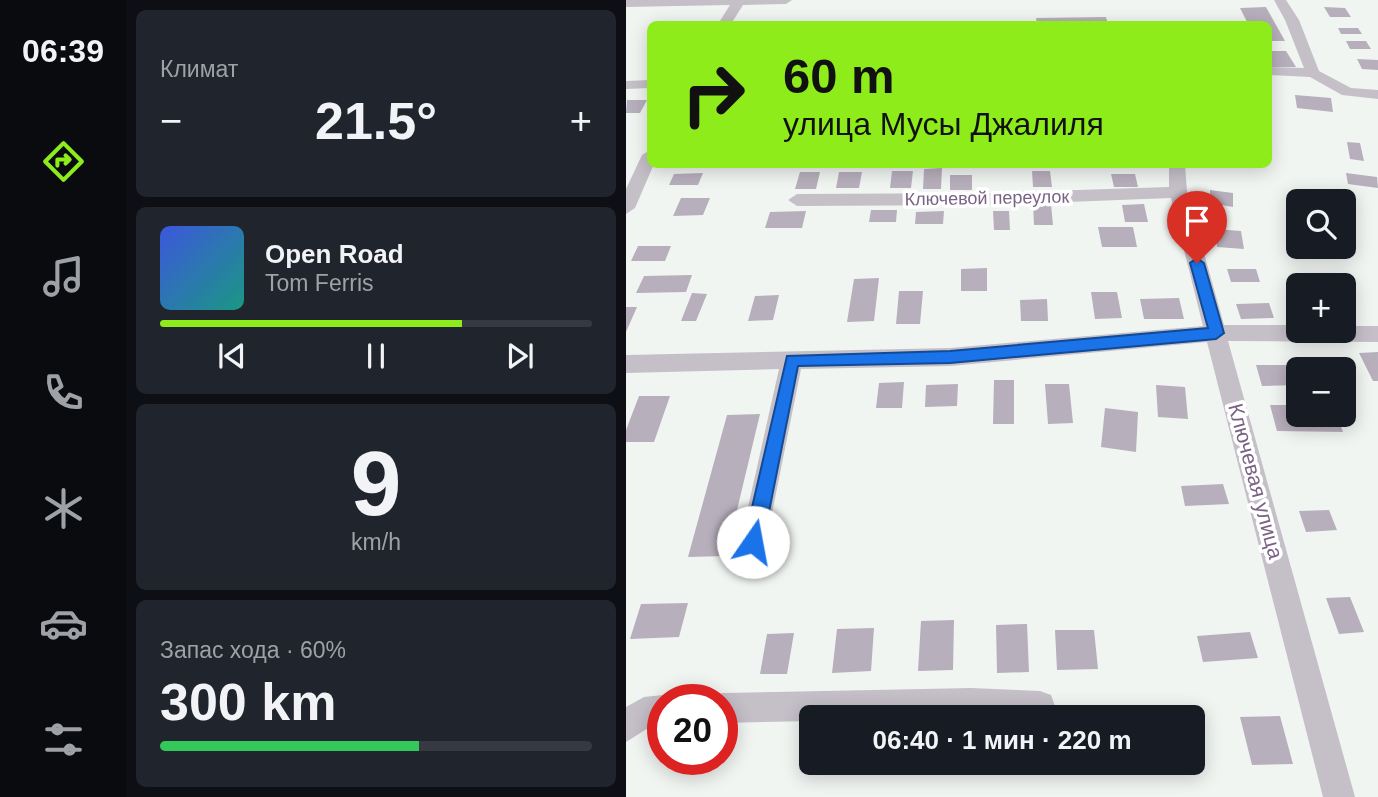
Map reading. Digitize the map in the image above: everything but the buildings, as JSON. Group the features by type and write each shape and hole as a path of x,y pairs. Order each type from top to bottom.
{"street":[{"path":"727,21 739,0"},
{"path":"626,3 786,0"},
{"path":"1280,0 1292,20 1313,73"},
{"path":"1272,71 1313,73 1347,92 1377,95"},
{"path":"626,85 647,84"},
{"path":"626,208 647,162"},
{"name":"Ключевая улица","path":"1177,168 1178,192 1339,797"},
{"name":"Ключевой переулок","path":"796,200 989,199 1178,192"},
{"path":"626,364 950,357 1216,333 1377,334"},
{"path":"753,542 792,360"},
{"path":"871,705 1017,705"},
{"path":"738,708 799,706"},
{"path":"626,726 647,712"}],"route":[{"path":"753,542 792,360 950,357 1216,333 1197,263"}]}
